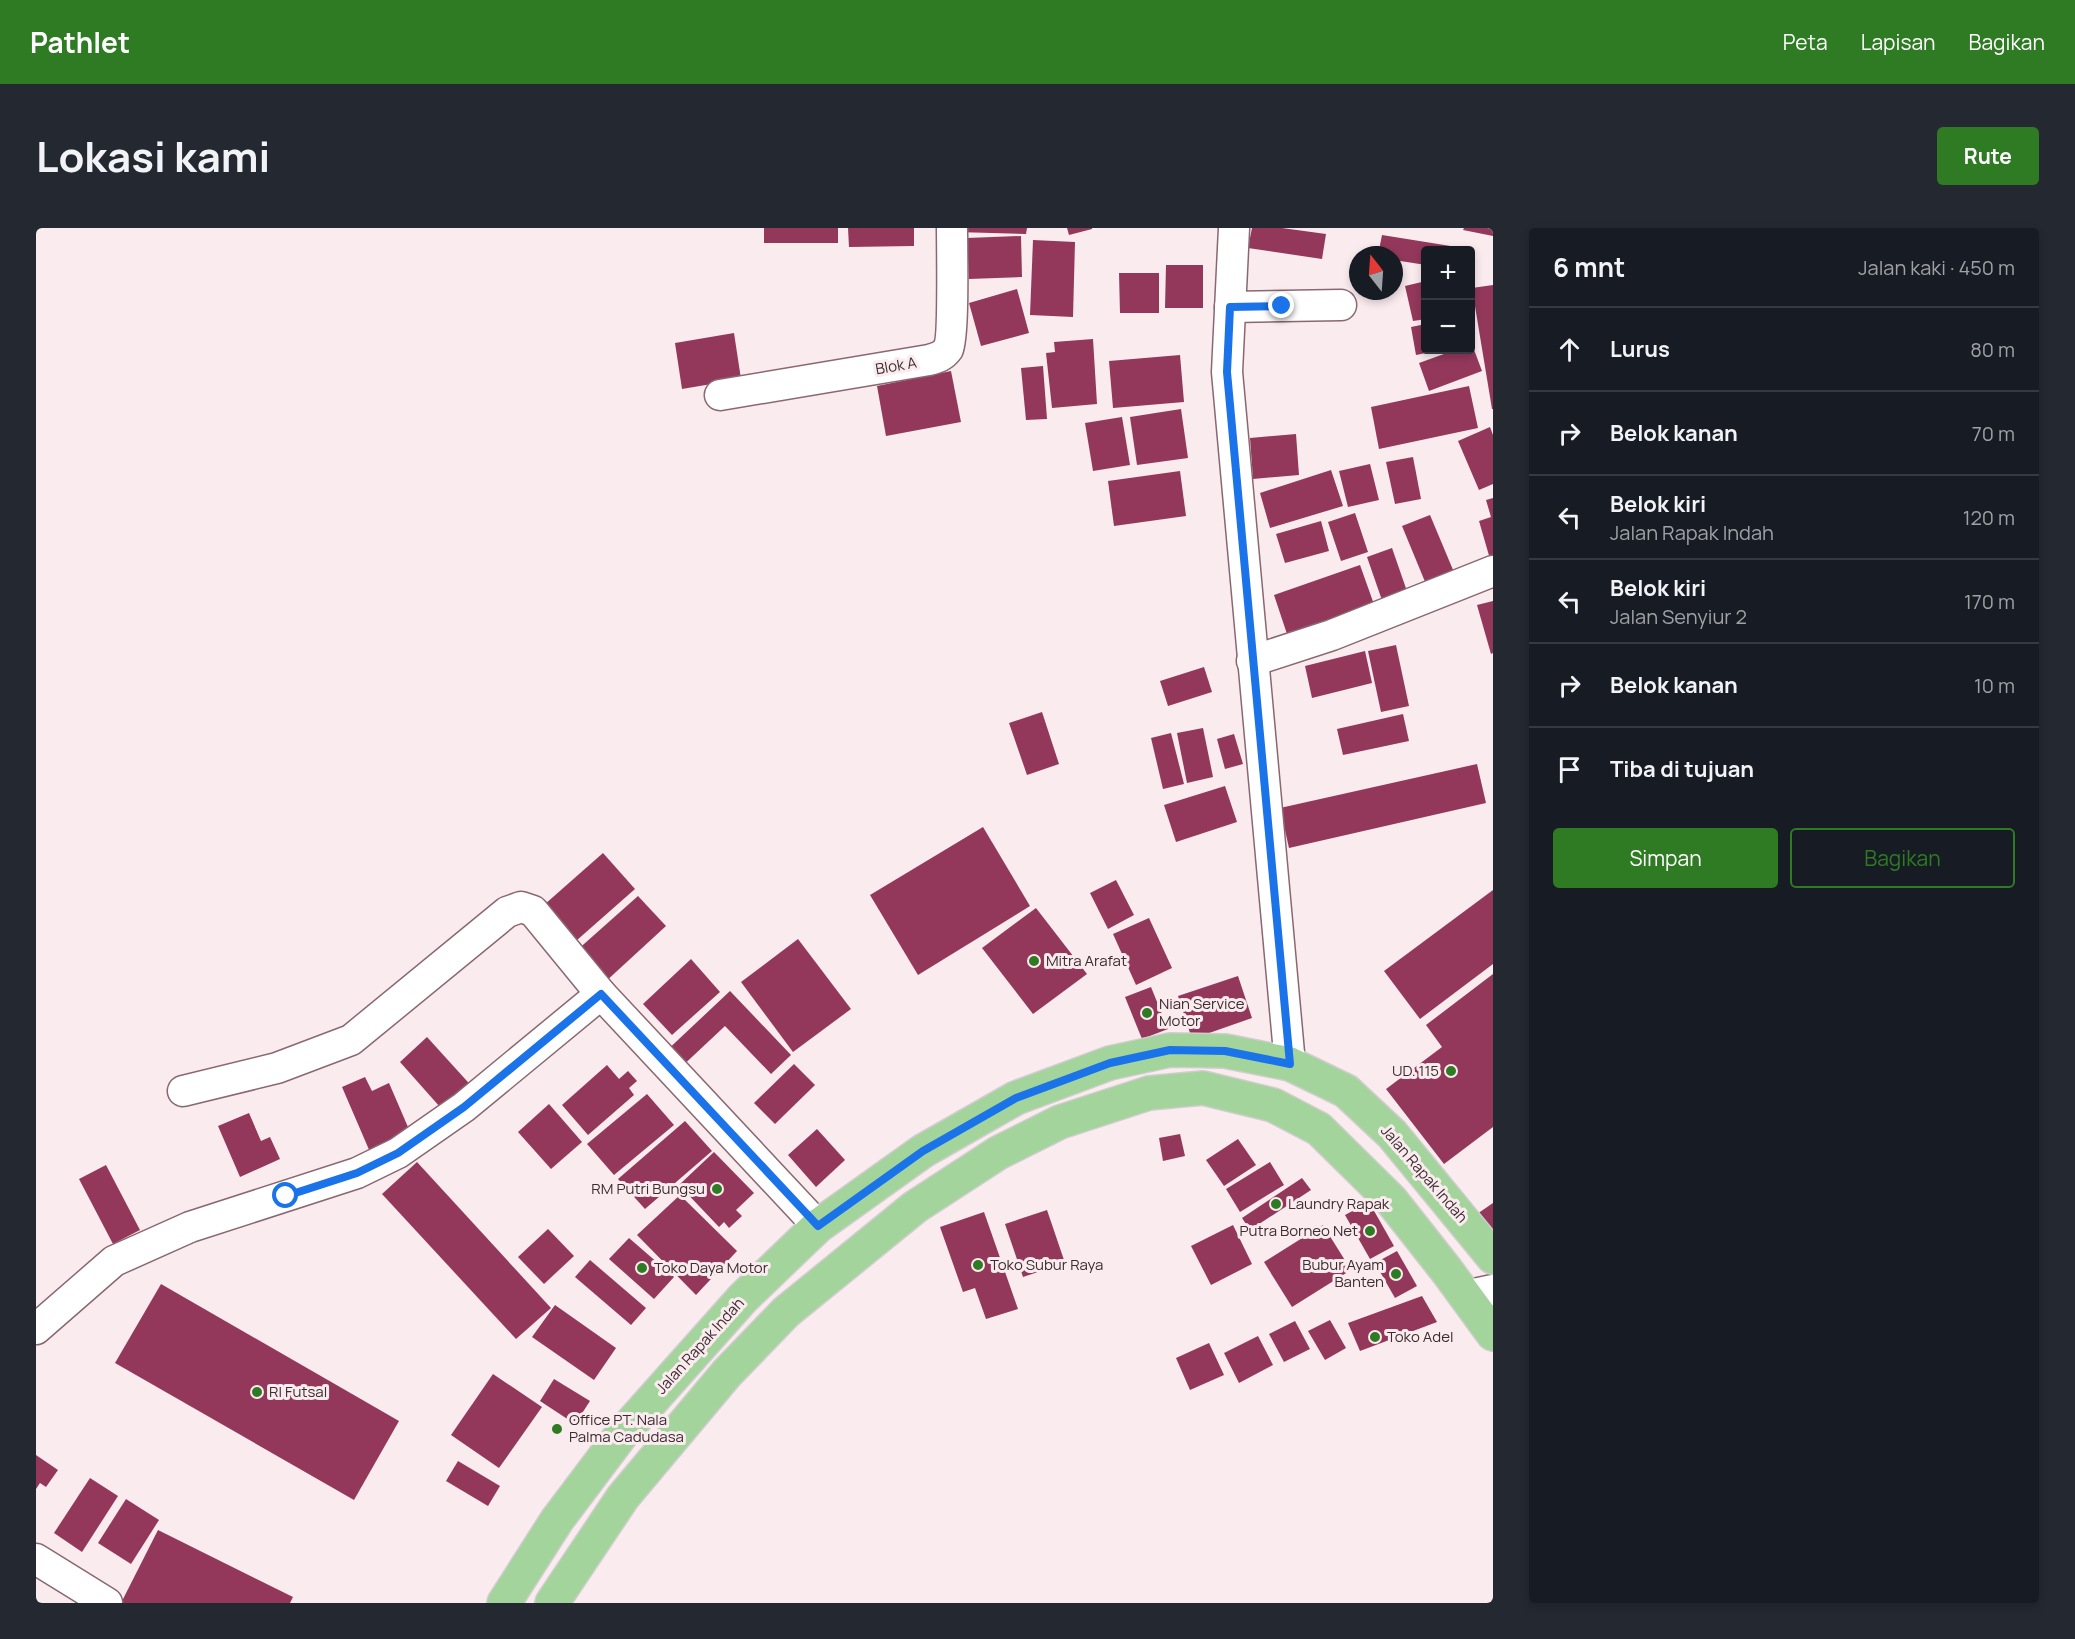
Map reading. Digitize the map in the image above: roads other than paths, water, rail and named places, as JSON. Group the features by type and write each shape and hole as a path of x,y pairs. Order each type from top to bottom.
{"main road":[{"name":"Jalan Rapak Indah","path":"504,1603 557,1520 621,1435 743,1298 818,1226 923,1151 1016,1098 1110,1063 1170,1050 1225,1051 1290,1064 1346,1091 1392,1134 1493,1257"},
{"path":"552,1603 623,1497 727,1373 786,1312 915,1208 998,1154 1071,1118 1149,1093 1203,1088 1273,1105 1320,1129 1479,1293 1493,1334"}],"street":[{"name":"Blok A","path":"720,395 942,356 949,347 951,329 952,228"},
{"path":"1234,228 1227,372 1290,1064"},
{"path":"1230,307 1341,305"},
{"path":"1252,661 1332,635 1493,571"},
{"path":"183,1091 277,1068 351,1040 507,912 521,907 533,911 601,994 818,1226"},
{"path":"36,1329 114,1261 190,1227 357,1173 398,1153 464,1107 601,994"},
{"path":"36,1559 107,1603"}],"place":[{"name":"Mitra Arafat","path":"1034,961"},
{"name":"Nian Service Motor","path":"1147,1013"},
{"name":"UD. 115","path":"1451,1071"},
{"name":"RM Putri Bungsu","path":"717,1189"},
{"name":"Laundry Rapak","path":"1276,1204"},
{"name":"Putra Borneo Net","path":"1370,1231"},
{"name":"Toko Subur Raya","path":"978,1265"},
{"name":"Toko Daya Motor","path":"642,1268"},
{"name":"Bubur Ayam Banten","path":"1396,1274"},
{"name":"Toko Adel","path":"1375,1337"},
{"name":"RI Futsal","path":"257,1392"},
{"name":"Office PT. Nala Palma Cadudasa","path":"557,1429"}]}
